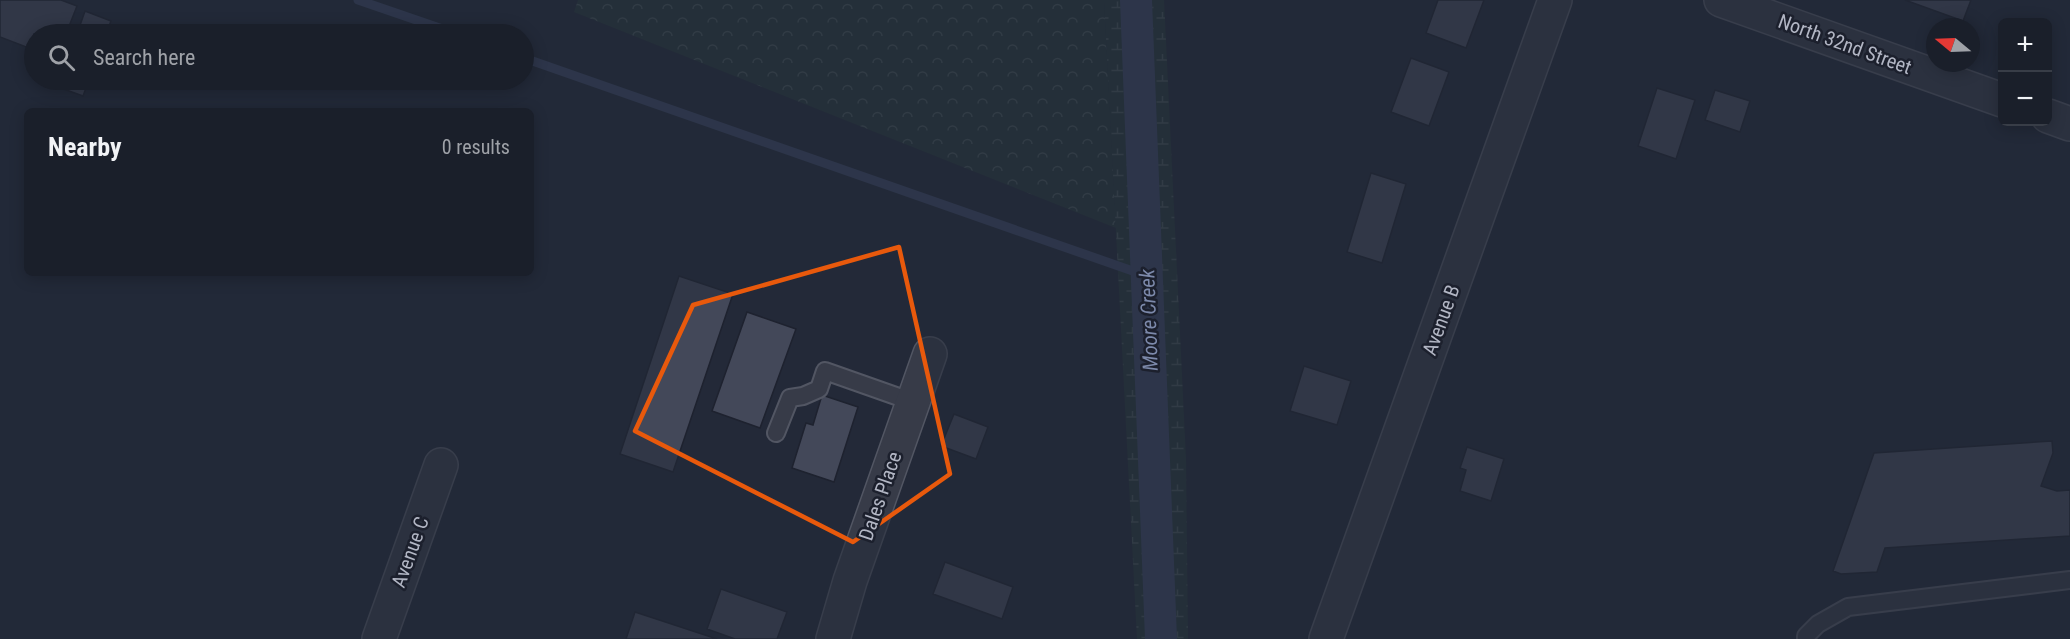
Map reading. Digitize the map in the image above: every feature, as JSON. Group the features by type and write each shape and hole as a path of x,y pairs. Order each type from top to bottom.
{"street":[{"name":"Avenue B","path":"1326,639 1555,0"},
{"name":"North 32nd Street","path":"1721,0 1998,99"},
{"path":"2052,117 2070,124"},
{"name":"Dales Place","path":"833,639 850,581 930,354"},
{"name":"Avenue C","path":"379,639 441,465"}],"lane":[{"path":"776,433 790,398 803,396 819,389 825,371 913,402"},
{"path":"1806,639 1806,636 1818,624 1848,607 2070,580"}],"highlighted area":[{"path":"899,247 950,474 853,542 635,431 693,305"}],"green space":[{"path":"578,0 1104,0 1116,228 574,12"},
{"path":"1104,0 1164,0 1186,459 1188,639 1137,639"}],"building":[{"path":"0,0 61,0 77,6 70,24 24,24 24,46 0,37"},
{"path":"1438,0 1484,0 1466,48 1426,33"},
{"path":"1905,0 1971,0 1964,18 1955,18"},
{"path":"85,11 111,21 110,24 80,24"},
{"path":"1411,58 1449,72 1429,126 1391,112"},
{"path":"1657,88 1695,100 1676,159 1638,146"},
{"path":"66,90 85,90 83,96"},
{"path":"1715,90 1750,101 1740,132 1705,120"},
{"path":"1371,173 1406,184 1382,263 1347,252"},
{"path":"679,276 733,294 673,472 620,454"},
{"path":"747,312 796,329 760,428 712,411"},
{"path":"1304,366 1351,381 1337,425 1290,411"},
{"path":"822,395 858,407 834,482 792,468 806,423 813,425"},
{"path":"954,414 988,427 976,459 941,446"},
{"path":"2052,441 2053,453 2041,486 2057,491 2070,490 2070,536 1885,548 1877,572 1841,574 1833,571 1874,453"},
{"path":"1467,447 1504,459 1491,501 1460,491 1466,470 1460,468"},
{"path":"945,562 1013,587 1002,619 933,594"},
{"path":"721,589 787,612 777,639 735,639 707,629"},
{"path":"635,612 717,639 626,639"}],"waterway":[{"path":"358,0 428,24"},
{"name":"Moore Creek","path":"1136,0 1161,639"},
{"path":"534,61 1147,276"}]}
